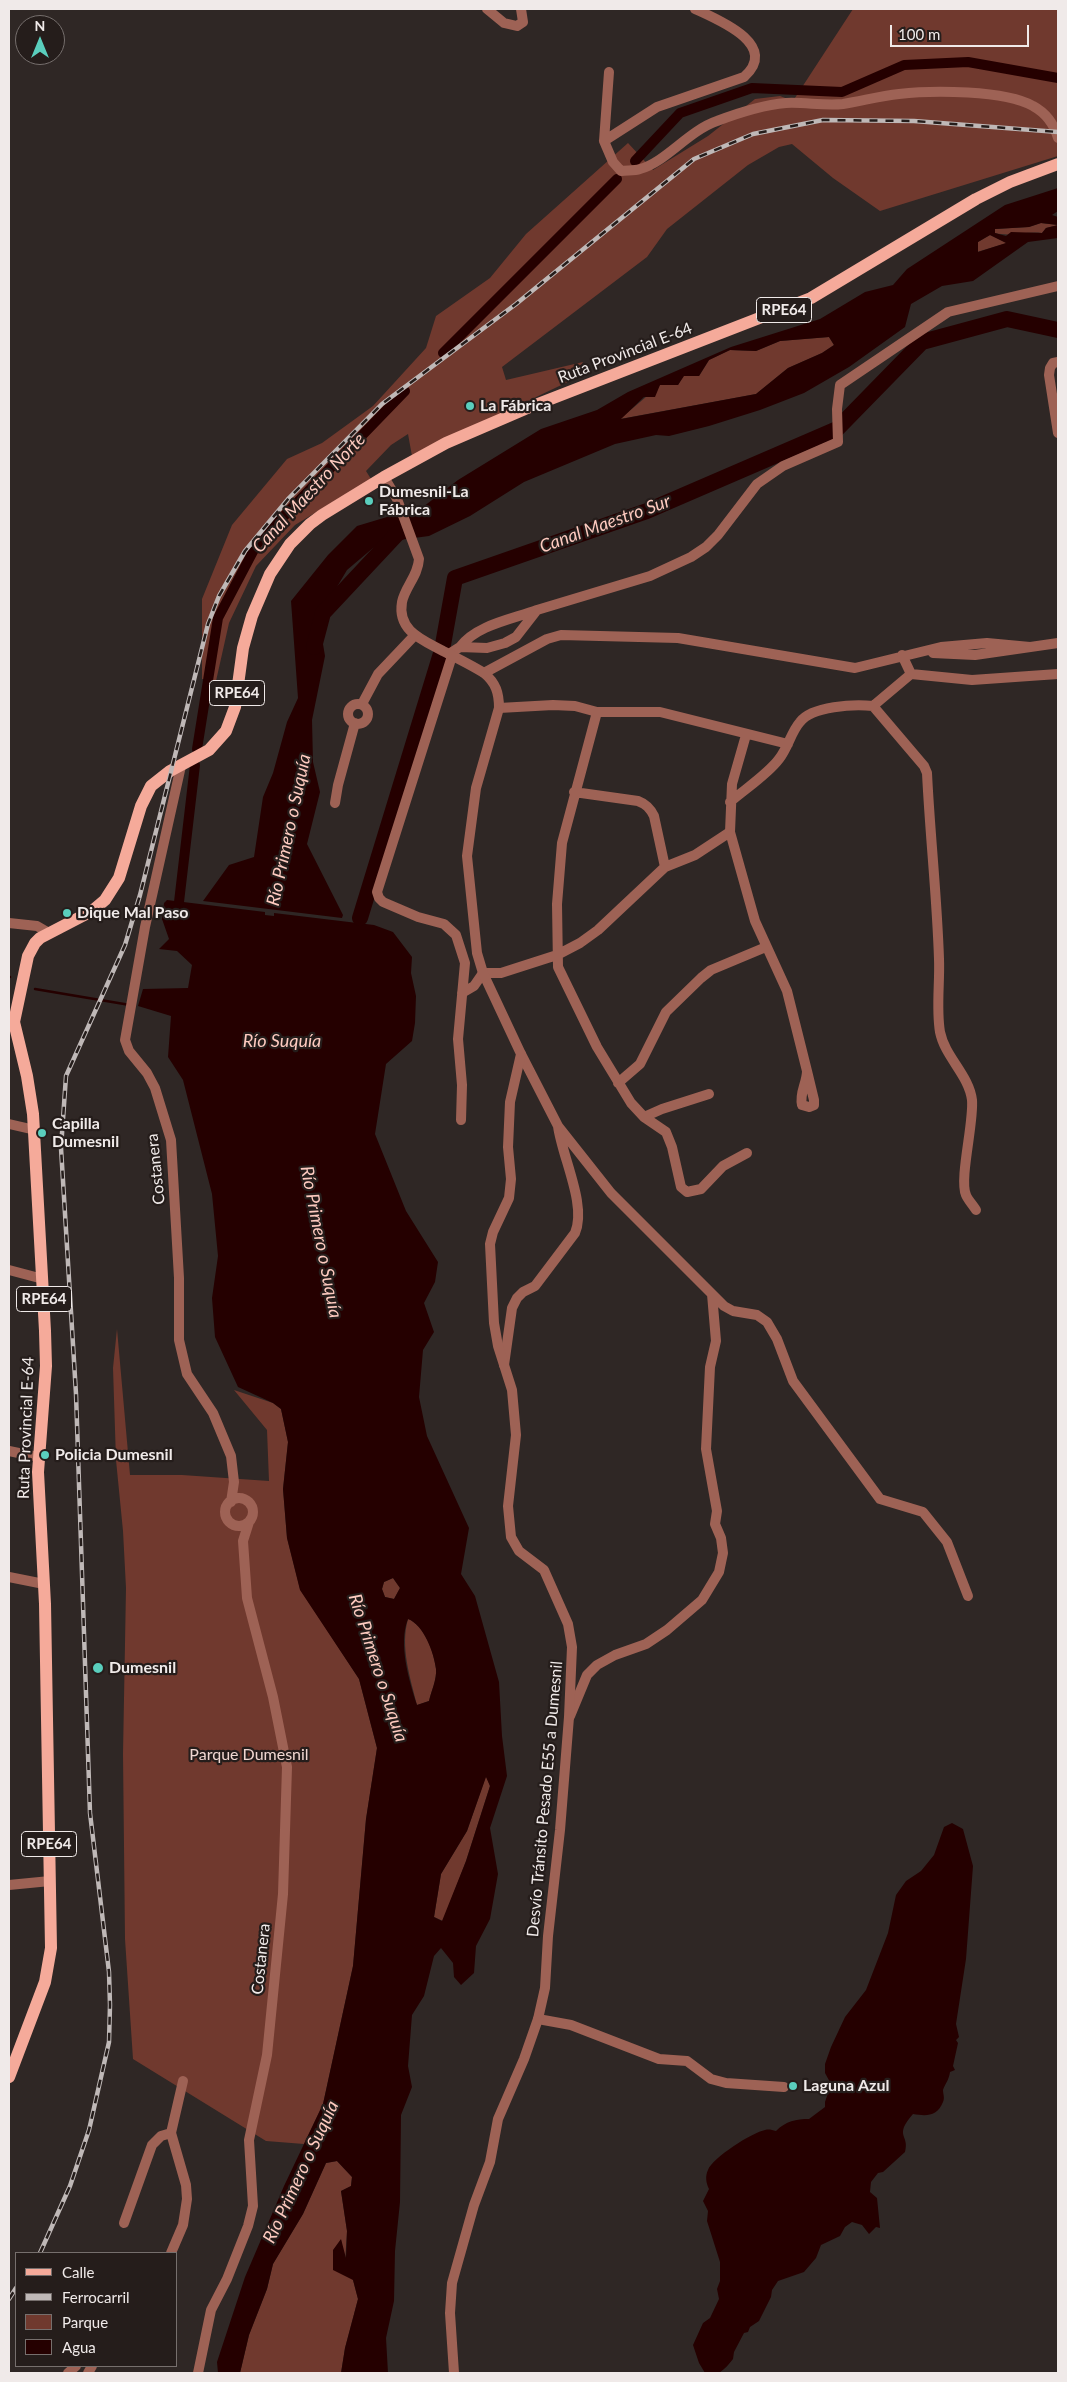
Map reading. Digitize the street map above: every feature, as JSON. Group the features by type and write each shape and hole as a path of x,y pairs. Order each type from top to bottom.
{"main road":[{"name":"Ruta Provincial E-64","path":"9,2077 38,2001 49,1967 51,1948 44,1584 38,1457 46,1366 43,1279 35,1130 27,1076 14,1028 18,997 28,956 35,943 49,933 92,911 110,895 122,870 147,792 159,778 216,744 230,723 249,626 264,586 282,553 310,524 384,477 446,443 494,422 811,298 976,198 1010,182 1058,164"}],"street":[{"path":"487,9 504,23 517,26 523,22 521,9"},
{"path":"604,141 657,107 744,77 754,67 756,54 754,48 743,37 720,21 694,9"},
{"path":"609,72 604,141 613,162 621,171 639,169 651,164 697,130 715,121 768,106 788,103 812,105 842,104 898,94 926,92 982,94 1024,102 1044,114 1051,122 1058,138"},
{"path":"461,1120 462,1085 458,1039 465,963 456,935 444,924 418,917 383,902 378,898 377,892 450,655 470,636 481,630 537,610 650,576 691,557 706,547 758,484 768,475 838,442 837,409 840,385 938,318 958,310 1058,286"},
{"path":"1058,362 1054,363 1050,368 1049,375 1058,433"},
{"path":"384,477 397,499 418,555 418,570 403,597 403,619 414,636 484,673 497,688 499,708 476,788 468,842 467,856 475,933 482,973 558,1126 611,1193 724,1306 733,1311 757,1315 767,1322 777,1339 793,1381 880,1499 923,1512 947,1542 968,1596"},
{"path":"460,647 487,648 516,638 537,610"},
{"path":"484,673 547,639 561,635 581,634 678,638 758,650 845,667 864,666 917,652 981,643 1030,647 1058,643"},
{"path":"362,704 378,674 414,636"},
{"path":"902,655 911,674"},
{"path":"730,802 774,766 799,722 806,716 837,707 873,706 911,674 972,680 1058,674"},
{"path":"356,703 362,704 368,709 367,719 362,723 355,723 350,719 349,710 356,703"},
{"path":"499,708 565,705 597,712 660,712 788,744"},
{"path":"873,706 918,757 927,773 940,961 938,1004 940,1032 947,1053 970,1090 972,1102 970,1140 963,1180 965,1194 976,1210"},
{"path":"597,712 574,792 562,843 557,904 558,967 579,1014 631,1103 644,1117 666,1132 672,1147 681,1188 687,1192 701,1189 723,1166 747,1153"},
{"path":"335,803 355,723"},
{"path":"746,735 732,784 730,832 755,921 787,991 807,1071"},
{"name":"Costanera","path":"181,766 145,927 136,988 126,1029 126,1045 155,1088 171,1140 179,1278 178,1331 184,1364 192,1382 218,1422 231,1456 234,1482 231,1502 226,1507 226,1516 243,1541"},
{"path":"574,792 629,799 645,804 654,816 661,856 665,867"},
{"path":"482,973 501,973 557,955 580,943 598,930 665,867 695,855 730,832"},
{"path":"9,923 37,926 49,933"},
{"path":"618,1083 640,1064 666,1012 701,978 711,970 766,947"},
{"path":"462,993 474,986 482,973"},
{"name":"Desvío Tránsito Pesado E55 a Dumesnil","path":"454,2373 450,2313 452,2283 474,2204 490,2162 498,2119 538,2019 546,1988 548,1929 560,1830 570,1717 572,1635 544,1570 518,1551 508,1524 508,1506 516,1435 512,1390 498,1346 494,1324 490,1244 493,1232 509,1198 511,1179 508,1147 510,1102 521,1054"},
{"path":"644,1117 662,1109 709,1094"},
{"path":"9,1124 35,1130"},
{"path":"504,1364 512,1308 516,1298 535,1286 575,1233 579,1224 579,1211 560,1141 558,1126"},
{"path":"9,1270 43,1279"},
{"path":"570,1717 587,1675 597,1665 615,1655 646,1644 667,1630 702,1600 719,1572 723,1553 721,1538 715,1524 717,1510 706,1449 710,1367 716,1342 712,1294"},
{"path":"9,1451 38,1457"},
{"name":"Costanera","path":"198,2373 212,2310 227,2279 251,2215 254,2197 249,2140 267,2055 283,1894 287,1767 273,1697 247,1598 243,1541 253,1516 252,1508 234,1482"},
{"path":"231,1502 236,1499 244,1499"},
{"path":"233,1524 242,1525 249,1522"},
{"path":"9,1577 44,1584"},
{"path":"9,1885 50,1881"},
{"path":"538,2019 571,2025 660,2059 687,2061 711,2079 726,2083 784,2087"},
{"path":"171,2252 183,2225 187,2199 186,2185 171,2133 183,2081"},
{"path":"124,2223 152,2145 161,2136 171,2133"}],"green space":[{"path":"853,9 1058,9 1058,156 880,211 833,178 792,144 779,147 748,165 667,229 647,257 502,367 506,380 583,362 574,379 412,456 408,434 391,445 366,471 371,479 295,525 256,566 229,623 216,681 202,679 202,599 232,525 287,459 322,443 373,406 426,348 436,316 490,278 526,234 628,143 653,170 708,136 755,99 780,96 793,101"},
{"path":"1041,223 1058,225 1046,228 1042,233 995,233 995,229 1029,227"},
{"path":"990,235 1007,243 977,252 978,242"},
{"path":"829,337 834,345 822,353 788,368 756,394 620,419 660,385 678,385 683,376 699,376 709,360 730,350 756,351 780,341"},
{"name":"Parque Dumesnil","path":"117,1329 130,1475 182,1475 269,1481 267,1430 234,1390 273,1403 281,1409 288,1442 283,1489 287,1538 300,1589 359,1679 377,1748 366,1819 353,1966 323,2104 304,2144 266,2141 133,2059 125,1939 123,1754 126,1588 116,1460 113,1368"},
{"path":"393,1578 400,1588 394,1599 385,1597 382,1589 384,1582"},
{"path":"408,1619 419,1627 427,1640 436,1669 435,1681 429,1701 417,1705 405,1651"},
{"path":"486,1776 490,1786 466,1861 443,1921 434,1917 441,1874 467,1831"},
{"path":"337,2161 352,2177 351,2186 341,2191 347,2231 345,2262 341,2240 333,2251 353,2280 358,2299 345,2348 341,2373 240,2373 249,2335 267,2289 273,2264 303,2214 326,2163"}],"water":[{"path":"1058,188 1058,211 1052,215 1058,217 1058,225 1058,238 1028,242 973,281 942,286 911,304 905,327 849,367 804,393 760,410 709,426 669,436 656,435 615,444 524,482 470,516 429,536 399,540 373,548 347,570 318,614 325,656 312,720 313,762 320,792 307,844 343,915 342,918 203,901 229,865 254,857 263,797 273,773 287,722 298,698 291,601 328,555 357,526 397,514 419,510 458,480 541,429 597,410 628,392 731,347 820,319 865,292 893,285 907,269 1005,205","holes":["1041,223 1058,225 1046,228 1042,233 1011,232 1006,236 995,233 995,229 1029,227","990,235 1006,243 978,252 978,242","829,337 834,345 822,353 788,368 756,394 621,419 644,397 655,397 660,385 678,385 684,376 699,376 709,360 730,350 756,351 780,341"]},
{"name":"Río Suquía","path":"167,900 265,912 265,915 274,916 274,913 374,925 393,932 412,957 411,973 416,996 412,1041 386,1064 375,1134 406,1211 438,1262 435,1282 424,1303 434,1332 423,1350 419,1397 427,1436 469,1528 461,1574 475,1596 499,1682 502,1736 507,1776 490,1828 498,1874 490,1919 476,1946 474,1973 461,1985 454,1977 453,1963 441,1948 434,1956 424,1996 412,2015 408,2066 412,2087 401,2115 400,2202 395,2251 394,2301 386,2338 388,2373 341,2373 345,2348 358,2299 353,2280 333,2270 333,2250 341,2239 346,2258 347,2231 341,2191 351,2186 352,2177 337,2161 326,2163 303,2214 273,2264 267,2289 249,2335 240,2373 218,2373 217,2362 245,2277 284,2186 323,2104 353,1966 366,1819 377,1748 359,1679 300,1590 287,1538 283,1489 288,1442 281,1409 273,1403 238,1387 215,1337 212,1298 218,1256 212,1194 183,1080 168,1057 171,1016 138,1006 143,989 188,988 192,965 177,951 159,949 169,939 162,919 164,903","holes":["393,1578 400,1588 394,1599 385,1597 382,1589 384,1582","408,1619 419,1627 427,1640 436,1669 435,1681 429,1701 417,1705 404,1651 405,1629","486,1777 490,1786 466,1861 442,1921 434,1917 441,1874 467,1831"]},
{"name":"Laguna Azul","path":"952,1823 963,1829 973,1866 966,1959 956,2024 959,2037 956,2040 958,2043 953,2066 955,2070 950,2072 943,2090 944,2098 941,2107 934,2113 927,2115 913,2114 907,2121 903,2131 906,2142 905,2152 883,2172 878,2173 871,2182 870,2192 877,2198 880,2228 876,2227 869,2234 862,2225 852,2222 845,2227 840,2236 821,2245 816,2258 804,2272 778,2281 772,2290 771,2297 759,2321 750,2327 748,2332 744,2333 734,2352 733,2359 728,2365 719,2373 705,2373 699,2363 693,2345 703,2323 710,2318 719,2299 717,2289 720,2281 720,2262 707,2221 708,2211 703,2201 709,2189 706,2180 708,2170 717,2159 752,2135 766,2130 776,2131 791,2121 809,2119 825,2107 831,2084 825,2073 825,2064 845,2017 866,1990 888,1933 896,1895 906,1881 921,1871 934,1855 944,1827"}],"waterway":[{"name":"Canal Maestro Norte","path":"635,161 680,113 752,88 842,92 904,65 968,62 1058,78"},
{"name":"Canal Maestro Norte","path":"443,353 617,179"},
{"name":"Canal Maestro Sur","path":"360,918 442,650 455,578 647,511 837,429 922,342 1007,319 1058,330"},
{"name":"Canal Maestro Norte","path":"197,749 218,618 257,544 405,391"},
{"name":"Río Primero o Suquía","path":"314,647 323,613 397,534 405,529"},
{"name":"Canal Maestro Norte","path":"179,902 195,765"},
{"path":"35,989 130,1005"}],"railway":[{"path":"40,2252 70,2186 89,2130 109,2042 110,2005 109,1972 90,1813 76,1394 61,1148 66,1076 125,945 140,895 208,624 219,596 245,551 289,498 382,404 516,304 694,159 753,134 823,120 914,121 1058,132"},
{"path":"9,2299 15,2290"}],"place":[{"name":"La Fábrica","path":"470,406"},
{"name":"Dumesnil-La Fábrica","path":"369,501"},
{"name":"Dique Mal Paso","path":"67,913"},
{"name":"Capilla Dumesnil","path":"42,1133"},
{"name":"Policia Dumesnil","path":"45,1455"},
{"name":"Dumesnil","path":"98,1668"},
{"name":"Laguna Azul","path":"793,2086"}]}
